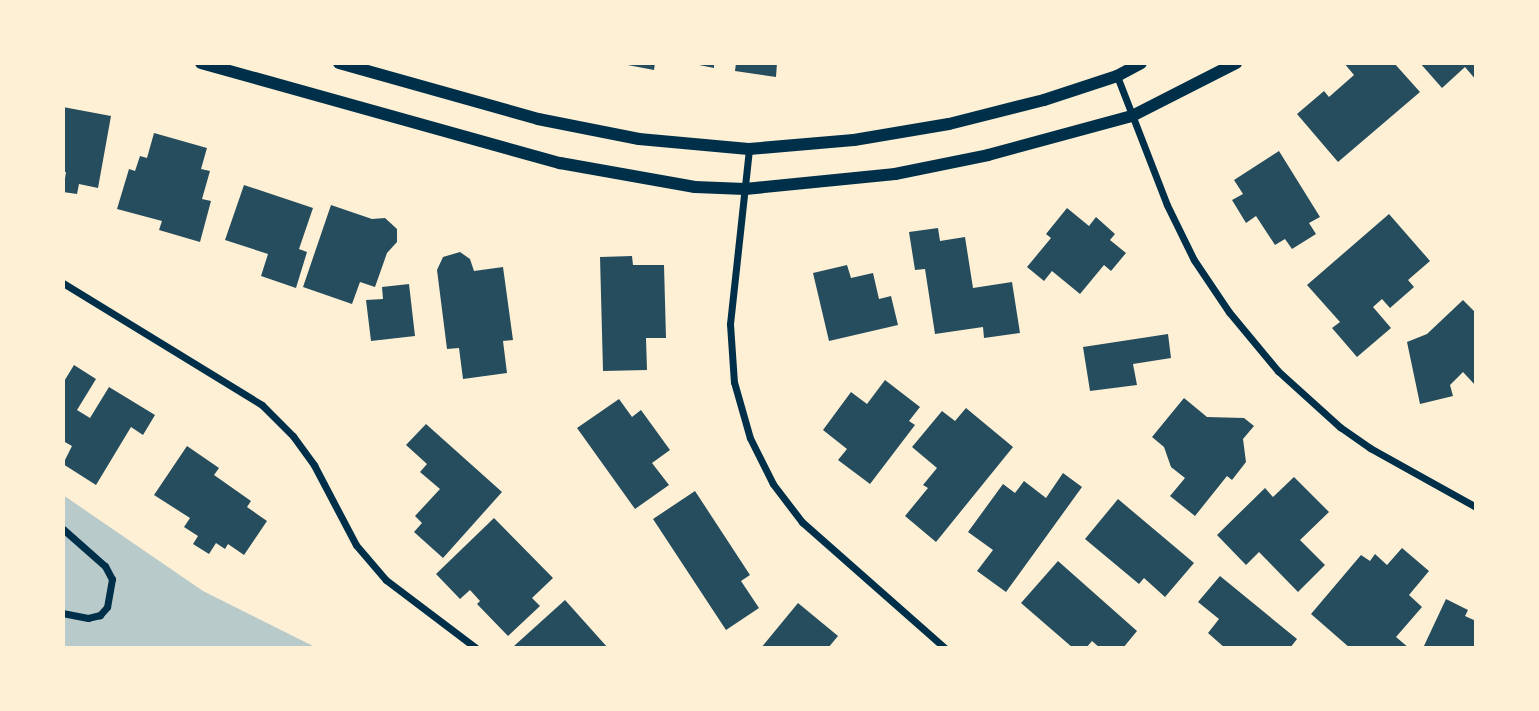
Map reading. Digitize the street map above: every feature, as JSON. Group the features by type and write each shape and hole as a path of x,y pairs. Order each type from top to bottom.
{"street":[{"path":"201,63 560,163 695,187 745,189 895,174 988,155 1132,116 1236,63"},
{"path":"339,63 376,68 538,118 639,139 749,149 854,140 949,124 1044,100 1117,76 1141,63"},
{"path":"1117,76 1167,205 1194,260 1229,312 1278,371 1340,427 1370,448 1476,507"},
{"path":"749,149 730,324 734,382 750,438 773,484 802,522 945,648"},
{"path":"63,283 261,405 293,436 314,465 356,545 386,580 476,648"},
{"path":"63,528 105,566 112,579 107,607 100,615 89,618 63,613"}],"shaded area":[{"path":"63,495 203,591 317,648 63,648"}],"building":[{"path":"617,63 655,63 654,70"},
{"path":"689,63 714,63 714,68"},
{"path":"736,63 777,63 776,77 735,71"},
{"path":"1344,63 1394,63 1420,92 1338,162 1297,114 1324,91 1329,97 1354,75"},
{"path":"1420,63 1476,63 1476,80 1465,67 1442,88"},
{"path":"63,107 111,116 98,188 79,184 77,194 63,192 66,172 63,172"},
{"path":"154,133 207,148 201,169 210,171 202,199 211,201 200,242 159,230 162,221 117,209 129,169 135,171 140,156 147,158"},
{"path":"1279,151 1320,217 1309,223 1316,234 1292,249 1285,239 1275,245 1256,216 1246,223 1232,200 1243,194 1234,180"},
{"path":"244,185 313,208 299,249 307,252 296,288 261,276 268,254 225,240"},
{"path":"331,205 372,219 385,218 397,229 397,242 387,253 375,287 360,282 352,304 303,287"},
{"path":"1067,208 1089,226 1096,217 1115,234 1110,240 1126,253 1111,271 1104,265 1080,294 1052,271 1044,281 1027,267 1051,238 1046,234"},
{"path":"1389,214 1430,261 1408,280 1414,287 1390,308 1382,299 1373,307 1391,328 1357,357 1332,328 1340,322 1307,285"},
{"path":"938,228 940,241 965,237 973,288 1012,282 1020,333 984,338 983,327 935,334 925,269 915,270 909,232"},
{"path":"460,252 470,259 474,271 503,267 513,340 503,341 507,373 463,379 459,348 447,349 437,270 443,257"},
{"path":"632,256 633,265 664,265 666,338 646,338 647,370 603,371 600,257"},
{"path":"847,265 851,278 873,273 879,299 891,296 898,325 829,341 813,273"},
{"path":"409,284 415,336 371,341 366,300 383,299 382,287"},
{"path":"1463,300 1476,313 1476,386 1463,372 1450,385 1453,396 1420,404 1407,342 1427,334"},
{"path":"1168,334 1171,358 1133,364 1137,385 1090,391 1083,347"},
{"path":"74,365 96,379 77,410 90,418 109,387 155,415 143,435 131,427 96,485 63,464 72,446 63,441 63,383"},
{"path":"885,380 920,407 909,421 915,425 870,484 838,460 847,449 823,430 851,392 867,404"},
{"path":"1184,398 1207,417 1244,418 1254,426 1243,439 1246,462 1232,480 1227,476 1195,516 1170,496 1185,478 1171,467 1164,447 1152,437"},
{"path":"619,399 632,417 641,410 670,450 652,463 669,485 635,509 577,428"},
{"path":"966,408 1013,447 936,542 905,516 928,488 923,485 937,468 912,447 942,411 955,421"},
{"path":"426,424 502,492 443,558 414,532 422,523 415,516 440,489 420,472 427,464 406,445"},
{"path":"187,446 219,468 214,475 251,501 247,507 267,521 244,555 228,544 225,549 216,543 209,554 193,544 198,536 184,527 190,518 154,495"},
{"path":"1063,473 1082,487 1006,592 977,571 993,550 968,532 1003,484 1015,493 1024,481 1046,498"},
{"path":"1294,477 1329,512 1300,540 1325,565 1298,592 1259,552 1246,565 1217,535 1265,488 1273,497"},
{"path":"695,491 750,575 741,581 759,608 726,630 653,519"},
{"path":"1118,499 1194,563 1165,597 1144,578 1139,584 1085,539"},
{"path":"494,518 553,578 532,598 540,606 508,636 477,604 480,601 470,590 460,599 436,574"},
{"path":"1402,548 1429,571 1409,595 1422,607 1396,637 1409,648 1350,648 1311,614 1361,555 1370,561 1375,554 1387,565"},
{"path":"1058,561 1137,631 1123,648 1100,648 1092,641 1086,648 1073,648 1021,603"},
{"path":"1220,576 1297,639 1290,648 1225,648 1208,633 1219,619 1198,602"},
{"path":"1446,599 1468,610 1465,616 1476,621 1476,648 1423,648"},
{"path":"565,600 608,648 514,646"},
{"path":"798,603 838,636 828,648 761,648"}]}
